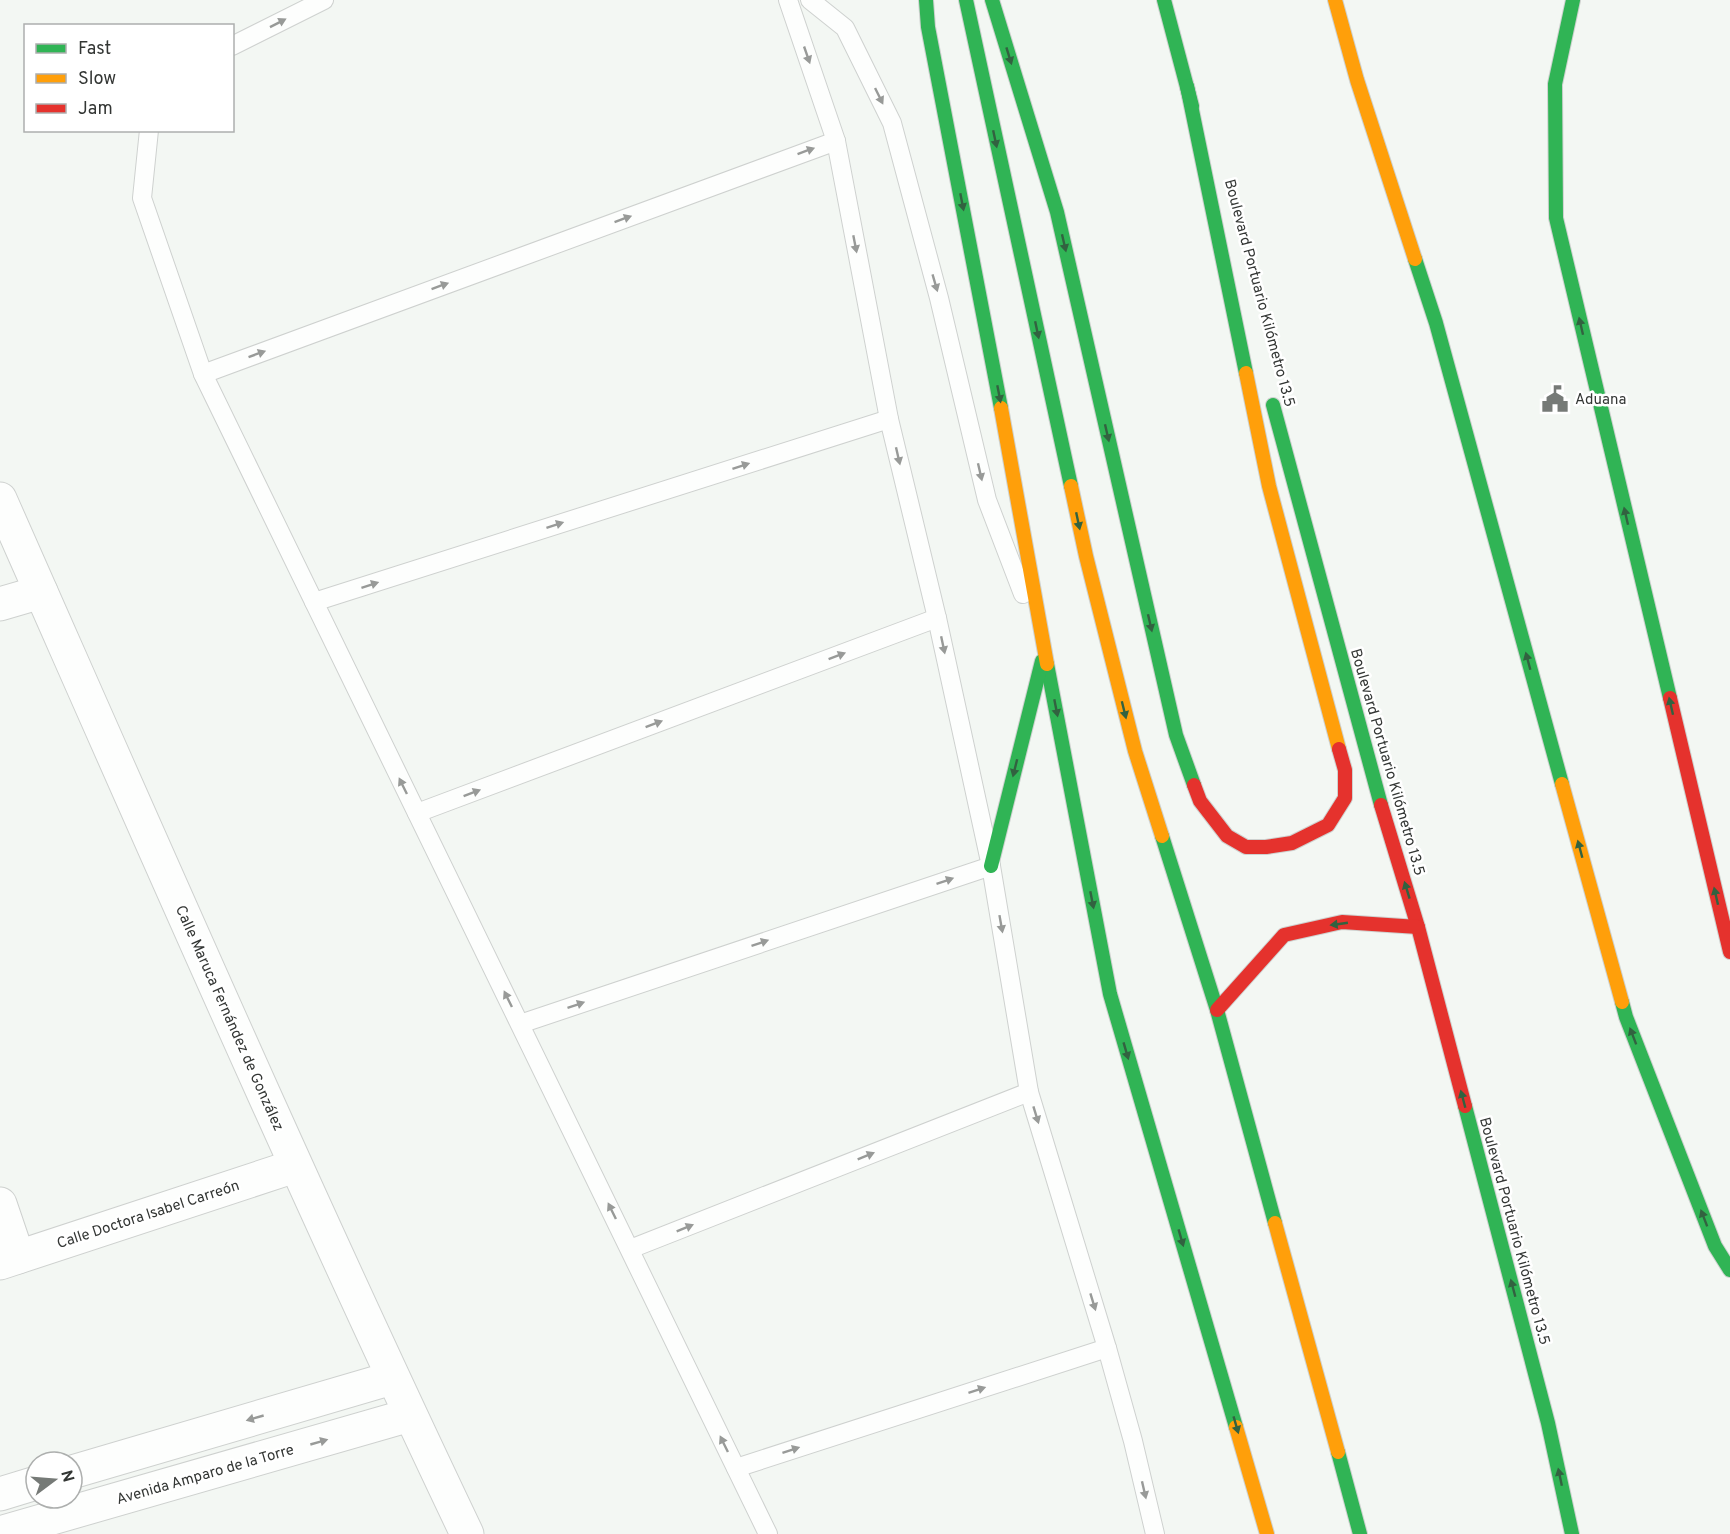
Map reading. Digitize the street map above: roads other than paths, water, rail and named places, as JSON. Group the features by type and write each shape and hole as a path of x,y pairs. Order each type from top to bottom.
{"main road":[{"path":"926,0 930,39 1011,459 1110,994 1267,1534"},
{"path":"966,0 1104,631 1135,751 1217,1010 1360,1534"},
{"path":"992,0 1057,212 1176,735 1200,801 1227,836 1246,847 1266,847 1292,843 1328,825 1346,798 1345,770 1269,486 1186,86"},
{"name":"Boulevard Portuario Kilómetro 13.5","path":"1164,0 1246,304"},
{"path":"1335,0 1357,80 1436,323 1626,1017 1715,1246 1730,1270"},
{"path":"1573,0 1555,84 1556,218 1730,952"},
{"name":"Boulevard Portuario Kilómetro 13.5","path":"1271,396 1389,833 1418,927 1548,1423 1572,1534"},
{"path":"991,866 1045,651"},
{"path":"1217,1010 1284,935 1342,922 1418,927"}],"street":[{"name":"Calle Maruca Fernández de González","path":"0,499 295,1166 392,1378 467,1534"},
{"path":"0,604 41,592"},
{"name":"Calle Doctora Isabel Carreón","path":"9,1260 295,1166"},
{"path":"0,1204 9,1260"},
{"path":"84,1469 392,1378"},
{"name":"Avenida Amparo de la Torre","path":"0,1533 410,1415"},
{"path":"84,1481 96,1506"},
{"path":"0,1494 24,1487"}],"lane":[{"path":"234,45 324,0"},
{"path":"788,0 836,141 889,419 937,618 991,866 1029,1092 1107,1348 1133,1441 1155,1534"},
{"path":"810,0 845,28 892,123 939,298 987,500 1045,651"},
{"path":"148,132 142,198 202,374 768,1534"},
{"path":"202,374 836,141"},
{"path":"314,602 889,419"},
{"path":"417,813 937,618"},
{"path":"520,1024 991,866"},
{"path":"630,1250 1029,1092"},
{"path":"736,1468 1107,1348"}],"place":[{"name":"Aduana","path":"1555,399"}]}
